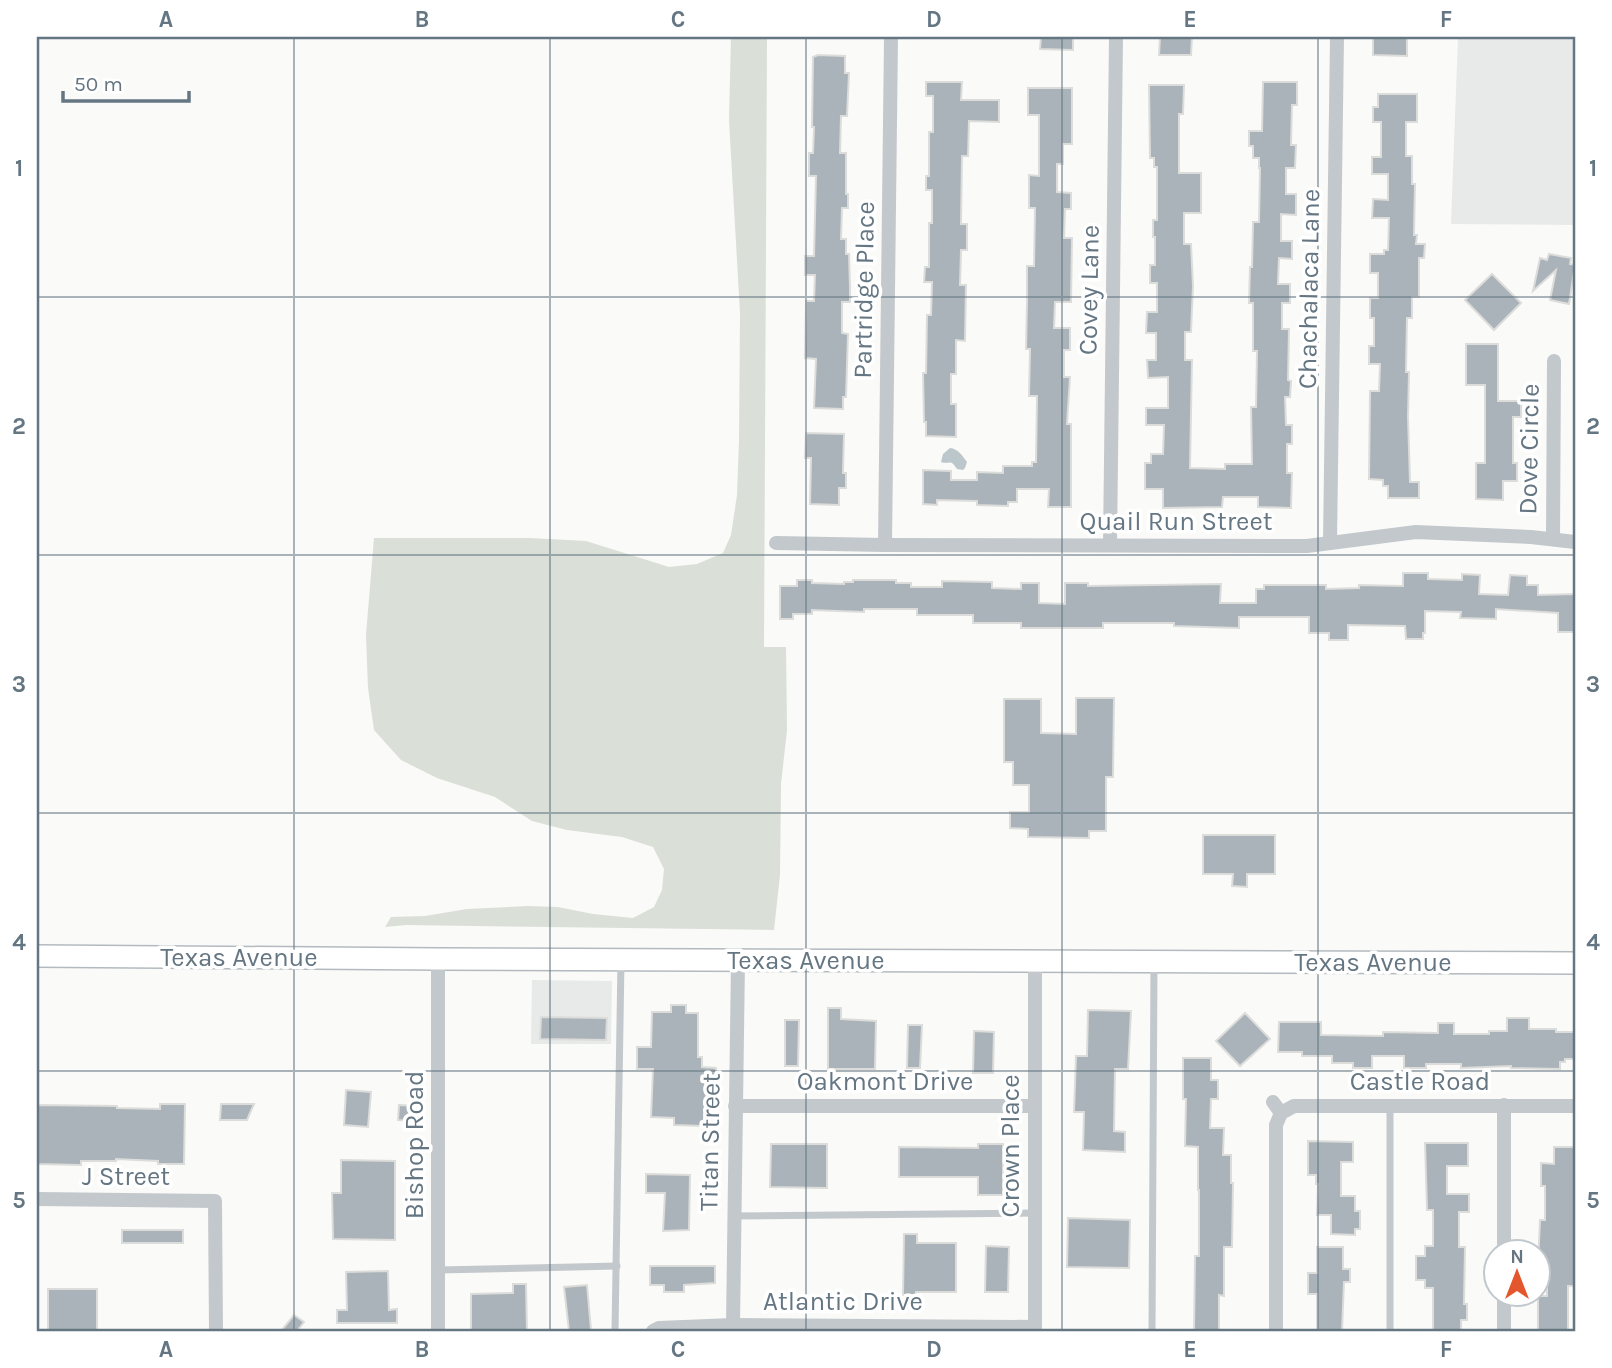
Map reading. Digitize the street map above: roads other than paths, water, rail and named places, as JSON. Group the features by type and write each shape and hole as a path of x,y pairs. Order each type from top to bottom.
{"street":[{"name":"Partridge Place","path":"886,545 891,37"},
{"name":"Covey Lane","path":"1110,545 1116,37"},
{"name":"Chachalaca Lane","path":"1330,542 1337,37"},
{"name":"Dove Circle","path":"1553,538 1554,361"},
{"name":"Quail Run Street","path":"776,542 886,545 1307,546 1416,532 1553,538 1575,542"},
{"name":"Texas Avenue","path":"37,956 1575,963"},
{"name":"Bishop Road","path":"438,1331 439,959"},
{"name":"Titan Street","path":"733,1325 738,960"},
{"name":"Crown Place","path":"1035,961 1035,1329"},
{"path":"1504,1105 1504,1238"},
{"name":"Oakmont Drive","path":"735,1106 1035,1106"},
{"name":"Castle Road","path":"1276,1331 1277,1108 1575,1106"},
{"name":"J Street","path":"37,1199 215,1201 216,1331"},
{"path":"1504,1308 1504,1331"},
{"name":"Atlantic Drive","path":"653,1331 659,1328 733,1325 1035,1329"}],"lane":[{"path":"615,1331 621,959"},
{"path":"1152,1331 1154,961"},
{"path":"1390,1106 1390,1331"},
{"path":"734,1216 1035,1213"},
{"path":"438,1270 617,1266"}]}
